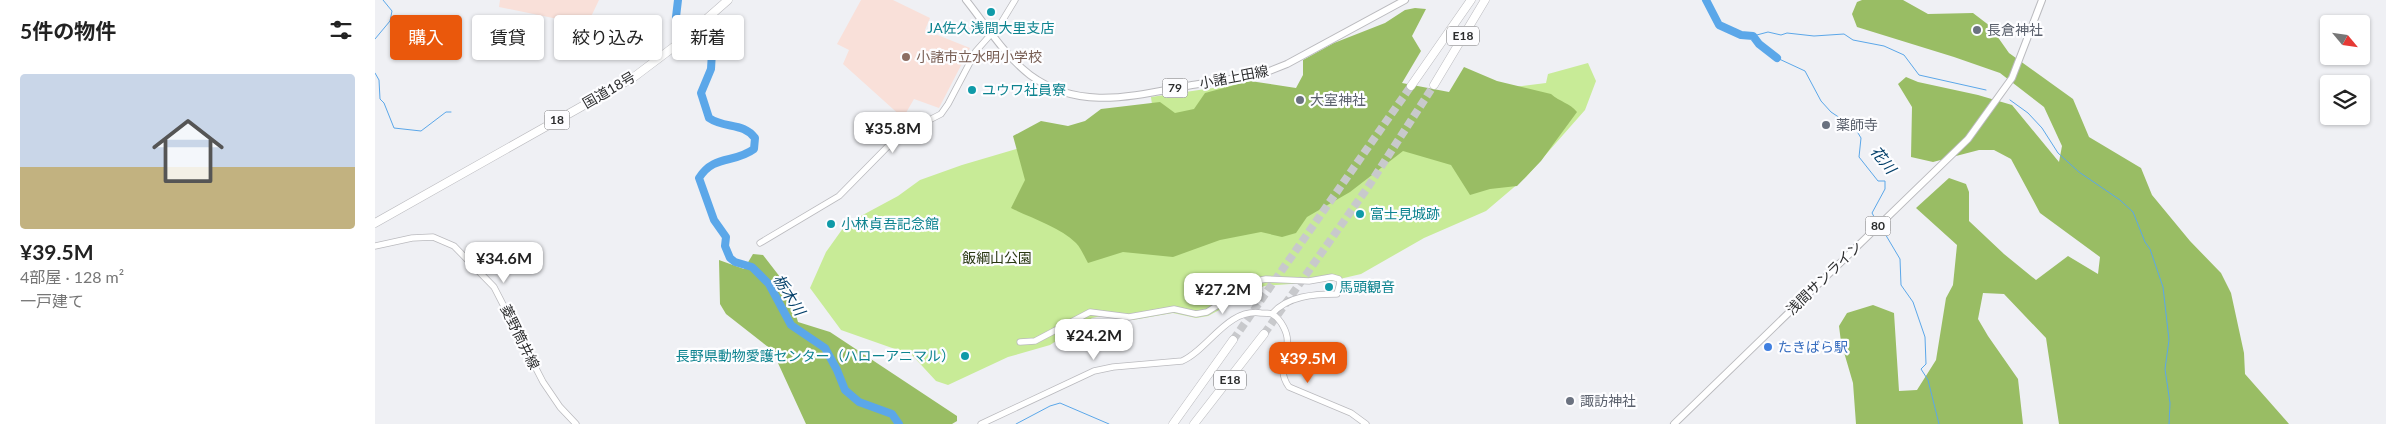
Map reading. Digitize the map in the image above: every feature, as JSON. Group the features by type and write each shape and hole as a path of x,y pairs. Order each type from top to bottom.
{"highway":[{"name":"国道18号","path":"375,223 634,77 679,43 728,0"},
{"name":"E18","path":"1411,86 1471,0"},
{"name":"E18","path":"1434,85 1485,0"},
{"name":"E18","path":"1194,424 1264,334"},
{"name":"E18","path":"1173,424 1233,340"}],"main road":[{"name":"小諸上田線","path":"966,0 1019,66 1047,86 1083,98 1117,98 1267,72 1287,64 1405,0"},
{"name":"浅間サンライン","path":"1674,424 1968,139 2012,78 2042,0"}],"street":[{"path":"760,243 839,196 897,136 941,114 975,51 992,33 1015,0"},
{"name":"菱野筒井線","path":"375,246 412,238 433,237 454,246 494,287 543,382 560,407 576,424"},
{"path":"1020,342 1035,341 1090,312 1129,316 1174,309 1196,314 1207,312 1256,281 1266,279 1309,281 1332,277 1339,279 1340,283 1337,294 1314,294 1279,306 1272,314"},
{"path":"981,424 1094,371 1113,367 1181,362 1190,358 1224,327 1245,314 1255,312 1272,314 1283,326 1287,336 1283,372 1289,387 1351,413 1366,424"}],"shaded area":[{"path":"500,0 599,0 592,15 554,15 554,18 499,7"},
{"name":"小諸市立水明小学校","path":"861,0 893,0 930,18 925,30 970,48 939,108 914,99 903,118 843,64 849,50 837,44"}],"green space":[{"path":"1862,0 1903,0 1928,14 1973,13 1990,26 2009,53 2073,99 2089,137 2141,168 2152,195 2190,241 2221,273 2231,293 2244,353 2245,374 2289,424 2059,424 2046,338 2004,294 1983,293 1978,319 2018,379 2023,424 1856,424 1853,383 1841,342 1839,326 1847,313 1873,305 1894,313 1899,391 1917,390 1936,360 1946,298 1953,285 1957,245 1916,208 1949,178 1966,184 1969,192 1969,221 2004,254 2036,280 2068,256 2098,274 2100,257 2040,213 2011,159 1994,150 1979,150 1933,162 1911,157 1912,107 1898,84 1906,77 1918,82 1978,95 2012,105 2059,162 2062,146 2044,107 2000,73 1857,27 1852,14 1857,2"},
{"path":"1415,8 1426,9 1412,36 1421,51 1402,83 1449,92 1464,67 1497,81 1551,94 1577,112 1541,161 1517,186 1490,189 1470,195 1451,165 1403,151 1350,192 1307,217 1296,233 1282,237 1261,232 1220,240 1173,257 1123,252 1088,263 1076,243 1062,232 1011,208 1025,180 1013,136 1041,121 1068,126 1085,121 1101,109 1160,102 1175,113 1194,109 1205,93 1250,81 1296,88 1303,75 1303,60 1334,43 1385,23 1405,10"},
{"name":"飯綱山公園","path":"1588,63 1596,81 1585,110 1526,177 1486,211 1424,238 1361,274 1331,281 1264,286 1208,316 1196,318 1173,313 1133,320 1101,316 1092,318 1050,345 1008,357 948,385 936,381 912,355 841,330 810,288 826,252 846,224 898,196 920,180 1020,148 1156,136 1151,97 1247,83 1377,104 1546,83 1548,74"},
{"path":"753,254 763,255 787,286 798,322 830,332 957,416 957,421 952,424 806,424 772,350 726,314 720,304 719,260 744,269"}],"waterway":[{"path":"375,39 390,21 392,11 383,0"},
{"name":"栃木川","path":"678,0 676,17 702,37 712,52 711,69 701,93 709,118 721,124 745,130 755,138 754,149 747,154 711,165 699,178 714,220 726,237 725,246 730,258 735,262 752,267 769,284 791,325 825,348 845,390 859,402 892,414 899,424"},
{"name":"花川","path":"1706,0 1719,25 1741,35 1753,36 1759,44 1777,58"},
{"path":"1753,36 1768,32 1781,35 1787,33 1814,36 1844,34 1853,40 1884,46 1904,55 1919,75 1986,90"},
{"name":"花川","path":"1777,58 1805,71 1821,101 1831,112 1855,128 1861,138 1859,157 1878,181 1885,181 1885,189 1872,213 1877,222"},
{"path":"375,73 379,80 380,99 384,103 394,128 421,131 446,112 451,112"},
{"path":"2010,100 2028,113 2042,128 2058,153 2079,172 2120,200 2133,212 2145,242 2150,249 2163,287 2169,340 2165,369 2170,403 2169,424"},
{"name":"花川","path":"1881,227 1900,259 1901,285 1913,302 1925,337 1926,364 1921,369 1928,380 1939,424"},
{"path":"1016,424 1050,406 1060,403 1109,424"}],"tunnel":[{"path":"1264,334 1368,187 1434,85"},
{"path":"1233,340 1411,86"}],"place":[{"name":"JA佐久浅間大里支店","path":"991,12"},
{"name":"長倉神社","path":"1977,30"},
{"name":"小諸市立水明小学校","path":"906,57"},
{"name":"ユウワ社員寮","path":"972,90"},
{"name":"大室神社","path":"1300,100"},
{"name":"薬師寺","path":"1826,125"},
{"name":"富士見城跡","path":"1360,214"},
{"name":"小林貞吾記念館","path":"831,224"},
{"name":"馬頭観音","path":"1329,287"},
{"name":"たきばら駅","path":"1768,347"},
{"name":"長野県動物愛護センター（ハローアニマル）","path":"965,356"},
{"name":"諏訪神社","path":"1570,401"}]}
